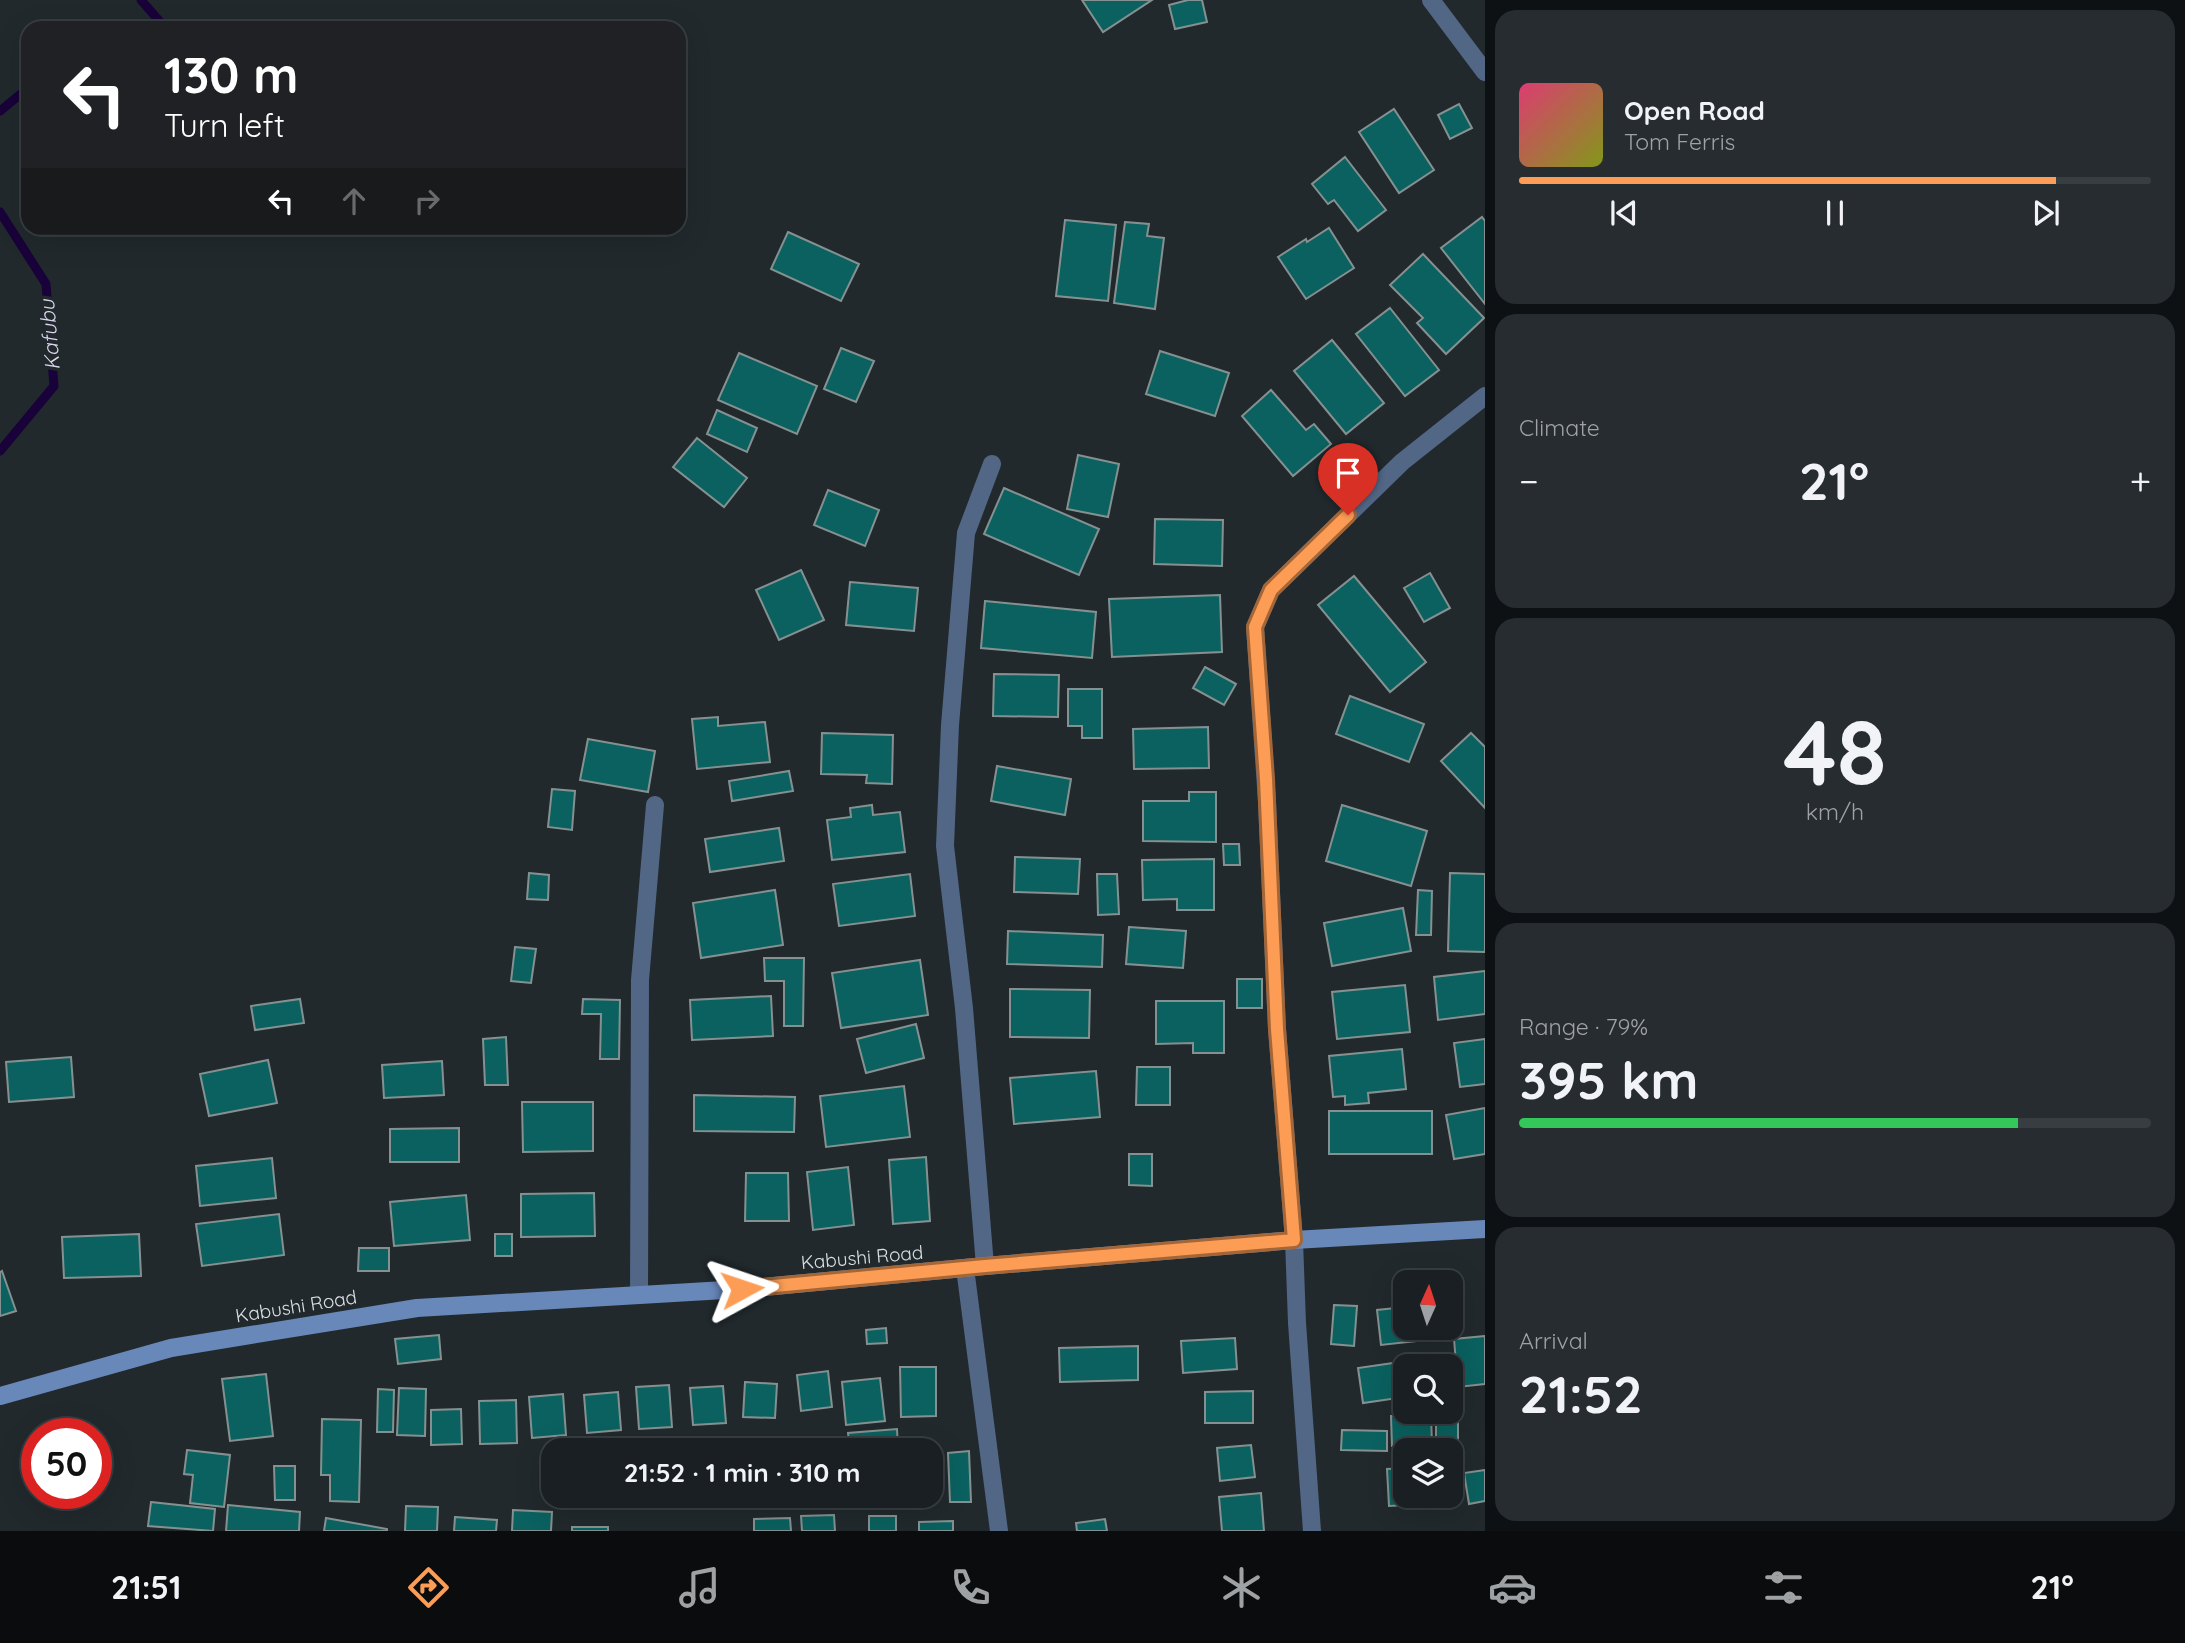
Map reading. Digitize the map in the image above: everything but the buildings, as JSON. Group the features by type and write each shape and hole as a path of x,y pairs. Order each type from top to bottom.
{"main road":[{"name":"Kabushi Road","path":"0,1396 171,1348 418,1308 742,1289 1294,1240 1485,1229"}],"street":[{"path":"1431,0 1485,72"},
{"path":"1312,1531 1297,1323 1294,1240 1277,1029 1264,750 1255,627 1271,590 1402,462 1485,396"},
{"path":"985,1266 964,1008 945,846 950,726 966,533 992,464"},
{"path":"639,1295 640,980 655,804"},
{"path":"965,1268 999,1531"}],"waterway":[{"name":"Kafubu","path":"141,0 159,21"},
{"name":"Kafubu","path":"0,111 21,94"},
{"name":"Kafubu","path":"0,212 46,284 54,386 0,451"}],"route":[{"path":"742,1289 1294,1240 1277,1029 1261,684 1255,627 1271,590 1348,515"}]}
